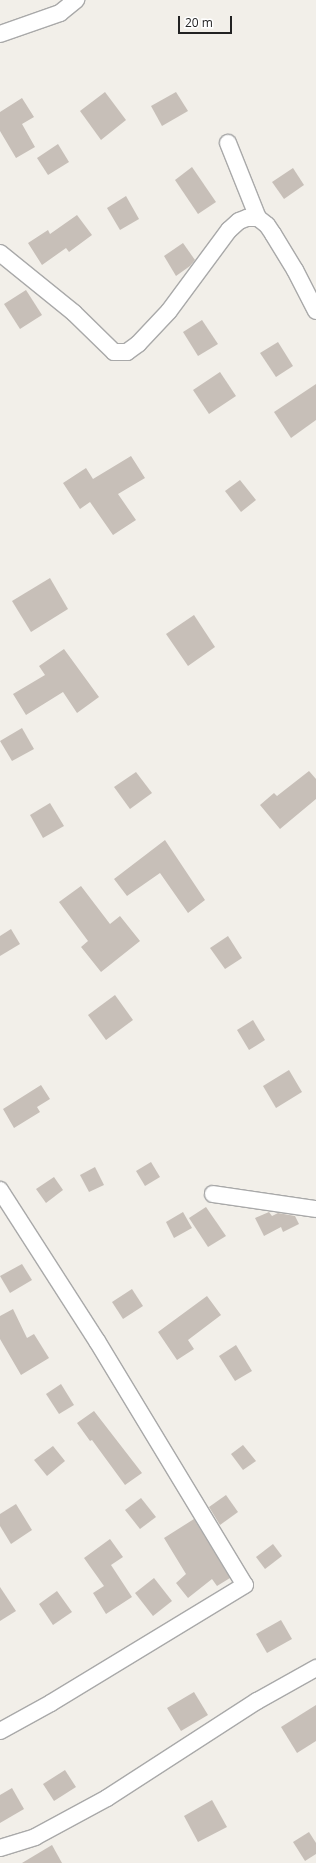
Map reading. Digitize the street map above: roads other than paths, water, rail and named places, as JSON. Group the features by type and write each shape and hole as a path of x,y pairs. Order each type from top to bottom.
{"street":[{"path":"0,34 60,14 76,0"},
{"path":"228,143 258,218 273,234 295,270 316,311"},
{"path":"0,253 74,313 114,352 127,352 138,344 169,311 229,230 247,218 258,218"},
{"path":"0,1190 97,1341 245,1585 51,1703 0,1731"},
{"path":"213,1194 316,1209"},
{"path":"0,1848 35,1837 107,1798 257,1701 316,1668"}]}
